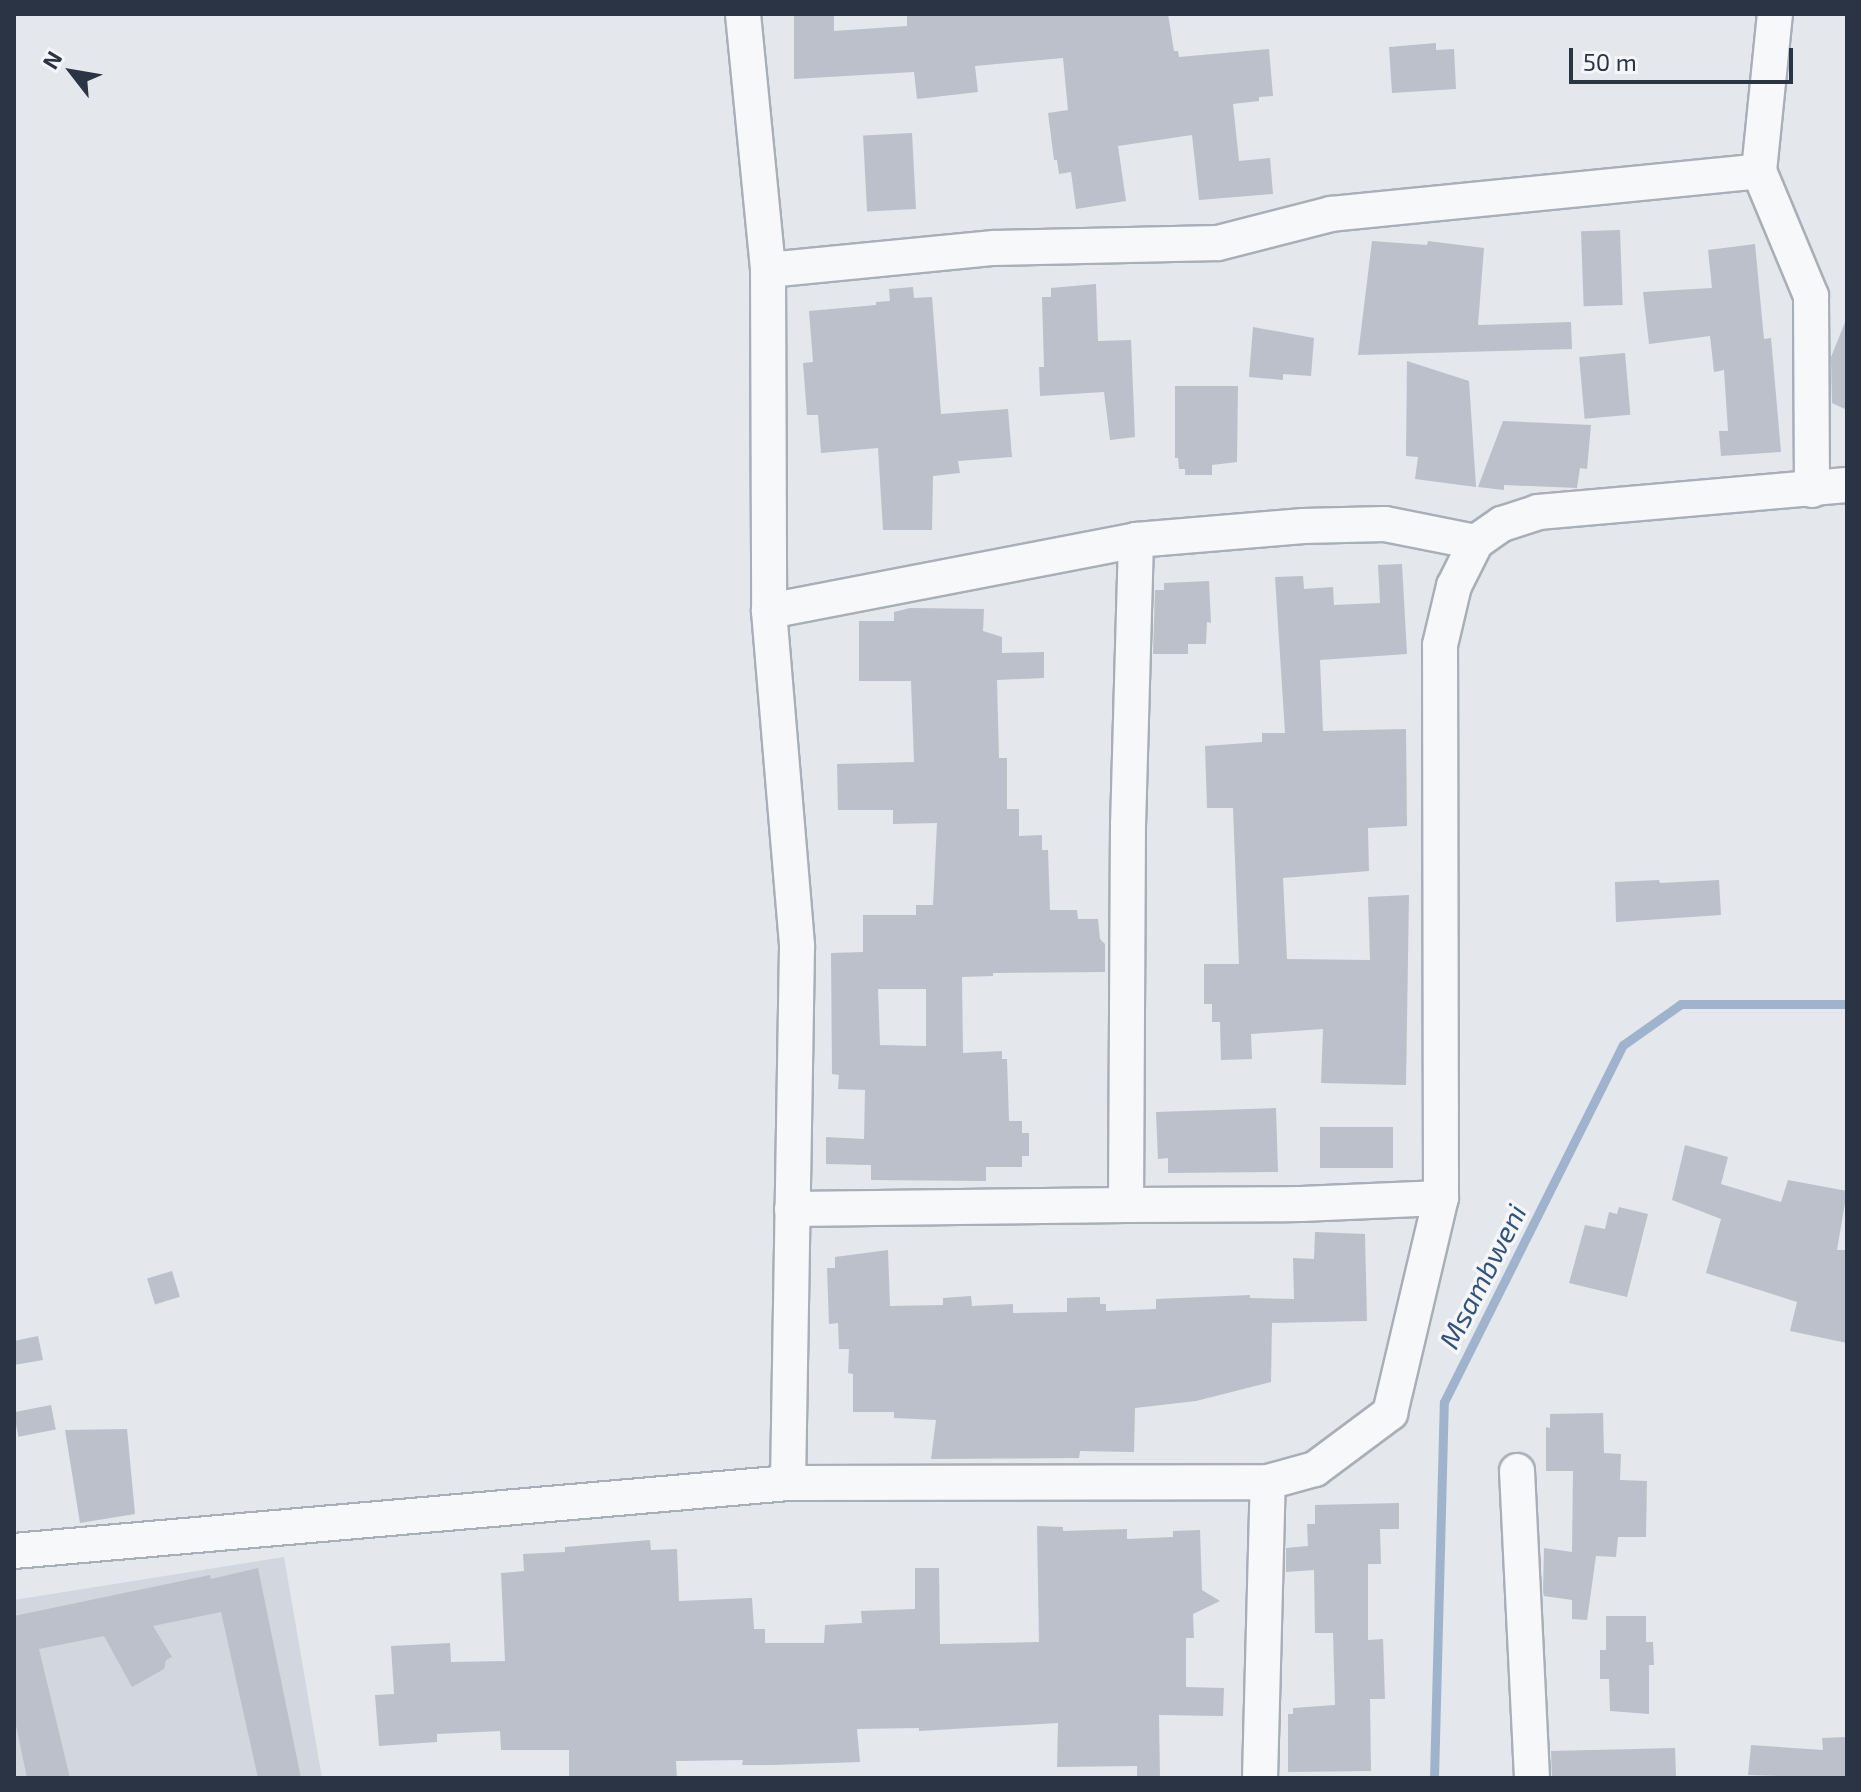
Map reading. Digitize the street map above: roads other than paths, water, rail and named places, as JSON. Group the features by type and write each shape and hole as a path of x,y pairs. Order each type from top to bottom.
{"street":[{"path":"743,14 768,270 769,611 797,947 788,1483"},
{"path":"1775,14 1759,171 1811,296 1812,490"},
{"path":"768,270 994,248 1218,243 1331,214 1759,171"},
{"path":"14,1551 788,1483 1268,1482 1315,1469 1390,1413 1441,1198 1440,645 1454,586 1476,542 1502,524 1538,512 1847,485"},
{"path":"769,611 1136,540 1303,526 1385,524 1476,542"},
{"path":"1126,1205 1128,824 1136,540"},
{"path":"792,1209 1301,1204 1441,1198"},
{"path":"1517,1471 1532,1778"},
{"path":"1260,1778 1268,1482"}],"waterway":[{"name":"Msambweni","path":"1434,1778 1444,1402 1623,1045 1681,1004 1847,1004"}]}
